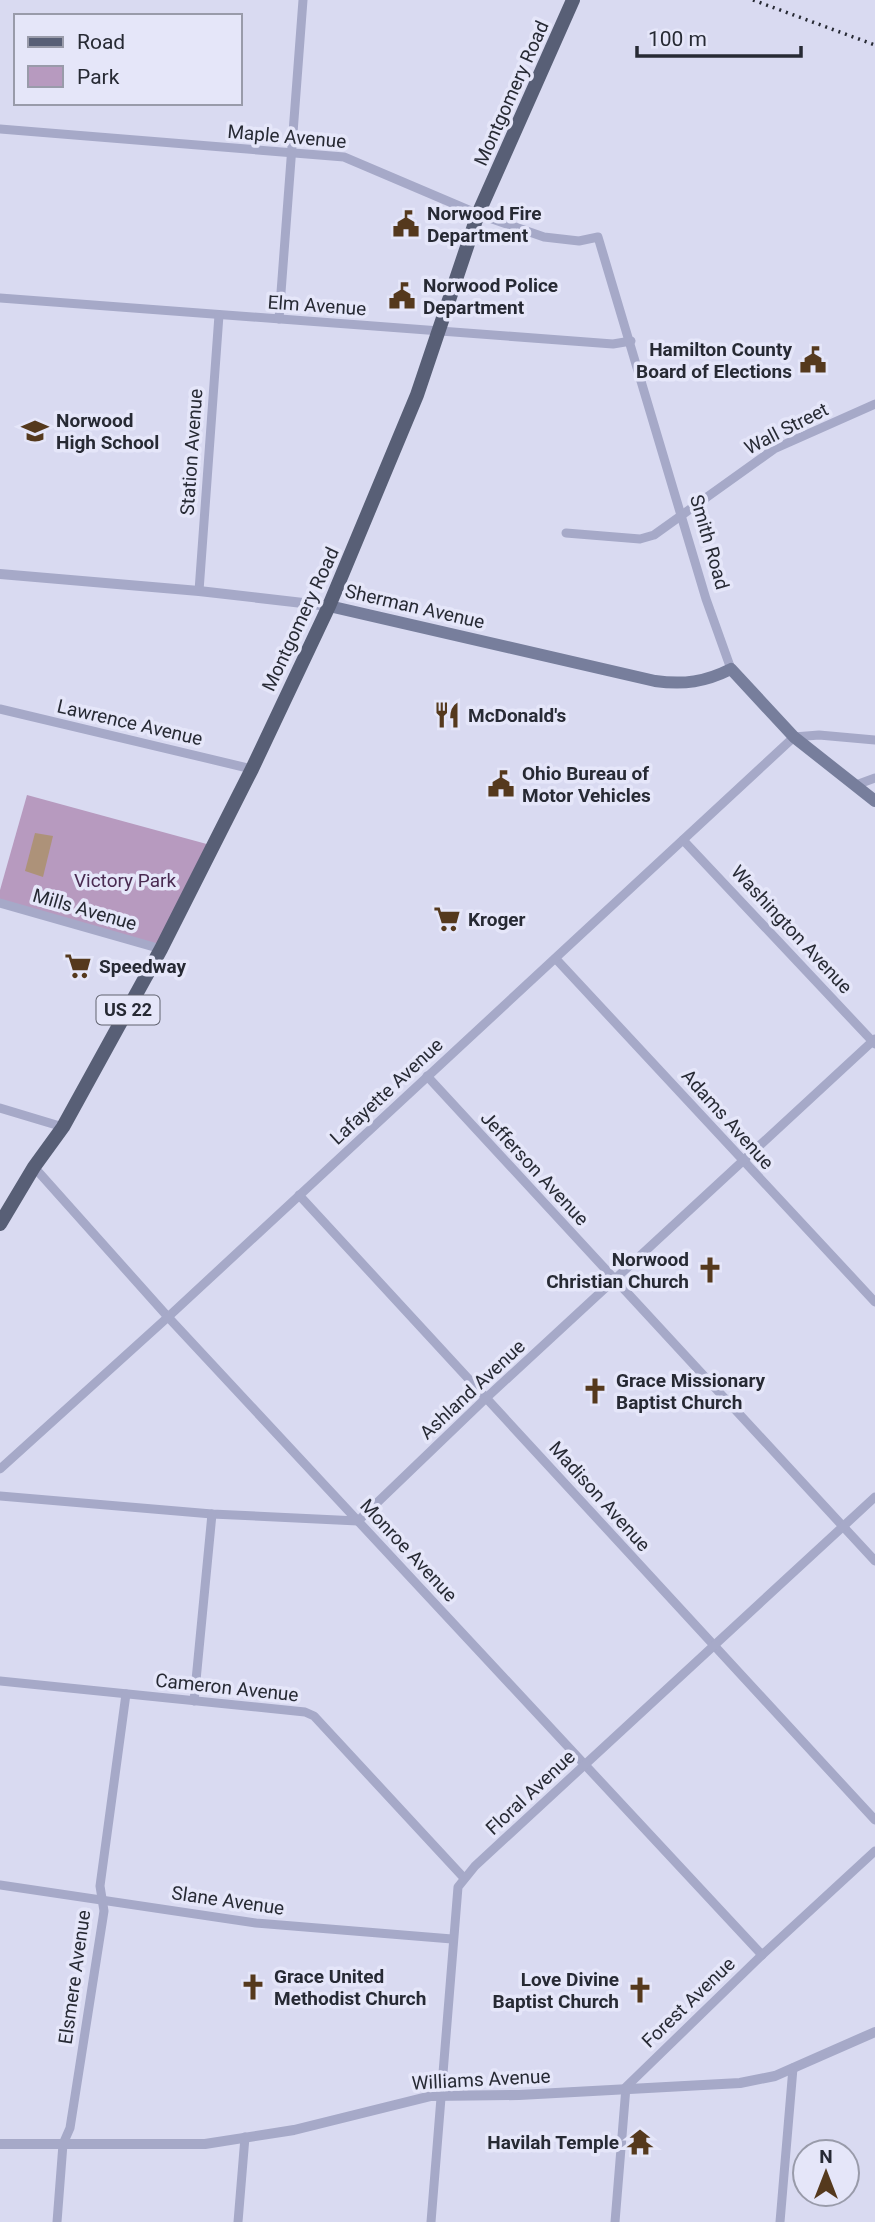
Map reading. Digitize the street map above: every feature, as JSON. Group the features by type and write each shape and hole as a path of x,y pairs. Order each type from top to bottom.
{"main road":[{"name":"Montgomery Road","path":"0,1224 34,1167 63,1127 161,948 252,769 329,606 406,425 478,214 573,0"},
{"name":"Sherman Avenue","path":"329,606 655,681 680,684 700,681 731,670"},
{"name":"Smith Road","path":"731,670 794,737 875,801"}],"street":[{"path":"279,319 303,0"},
{"name":"Maple Avenue","path":"0,130 355,160 478,214 544,237 579,241 598,237"},
{"name":"Smith Road","path":"598,237 683,514 706,599 731,670"},
{"name":"Elm Avenue","path":"0,298 613,344 631,341"},
{"name":"Station Avenue","path":"200,591 219,316"},
{"name":"Wall Street","path":"566,533 640,539 660,532 774,449 875,404"},
{"name":"Sherman Avenue","path":"0,574 200,591 329,606"},
{"name":"Lawrence Avenue","path":"0,709 252,769"},
{"path":"794,737 819,735 875,740"},
{"name":"Lafayette Avenue","path":"0,1469 168,1317 794,737"},
{"path":"856,785 875,778"},
{"name":"Washington Avenue","path":"683,840 874,1042"},
{"name":"Mills Avenue","path":"0,903 161,948"},
{"name":"Adams Avenue","path":"556,959 875,1302"},
{"name":"Ashland Avenue","path":"358,1521 485,1399 874,1042"},
{"name":"Jefferson Avenue","path":"427,1076 875,1561"},
{"path":"0,1108 63,1127"},
{"name":"Monroe Avenue","path":"34,1167 168,1317 762,1955"},
{"name":"Madison Avenue","path":"299,1195 875,1820"},
{"path":"0,1496 212,1514 358,1521"},
{"name":"Floral Avenue","path":"432,2222 443,2096 454,1901 464,1878 875,1497"},
{"path":"194,1700 212,1514"},
{"name":"Cameron Avenue","path":"0,1681 305,1712 314,1716 464,1878"},
{"name":"Elsmere Avenue","path":"57,2222 64,2144 70,2128 104,1910 100,1899 126,1694"},
{"name":"Forest Avenue","path":"626,2087 762,1955 875,1851"},
{"name":"Slane Avenue","path":"0,1885 256,1923 452,1939"},
{"name":"Williams Avenue","path":"0,2144 205,2144 305,2127 413,2098 740,2083 775,2076 875,2032"},
{"path":"780,2222 793,2068"},
{"path":"615,2222 626,2087"},
{"path":"238,2222 245,2137"}],"green space":[{"name":"Victory Park","path":"27,795 214,846 161,949 0,903 0,890"}],"shaded area":[{"path":"35,833 53,836 43,877 25,871"}],"railway":[{"path":"753,0 875,45"}],"place":[{"name":"Norwood Fire Department","path":"406,224"},
{"name":"Norwood Police Department","path":"402,296"},
{"name":"Hamilton County Board of Elections","path":"813,360"},
{"name":"Norwood High School","path":"35,431"},
{"name":"McDonald's","path":"447,715"},
{"name":"Ohio Bureau of Motor Vehicles","path":"501,784"},
{"name":"Kroger","path":"447,919"},
{"name":"Speedway","path":"78,966"},
{"name":"Norwood Christian Church","path":"710,1270"},
{"name":"Grace Missionary Baptist Church","path":"595,1391"},
{"name":"Grace United Methodist Church","path":"253,1987"},
{"name":"Love Divine Baptist Church","path":"640,1990"},
{"name":"Havilah Temple","path":"640,2142"}]}
